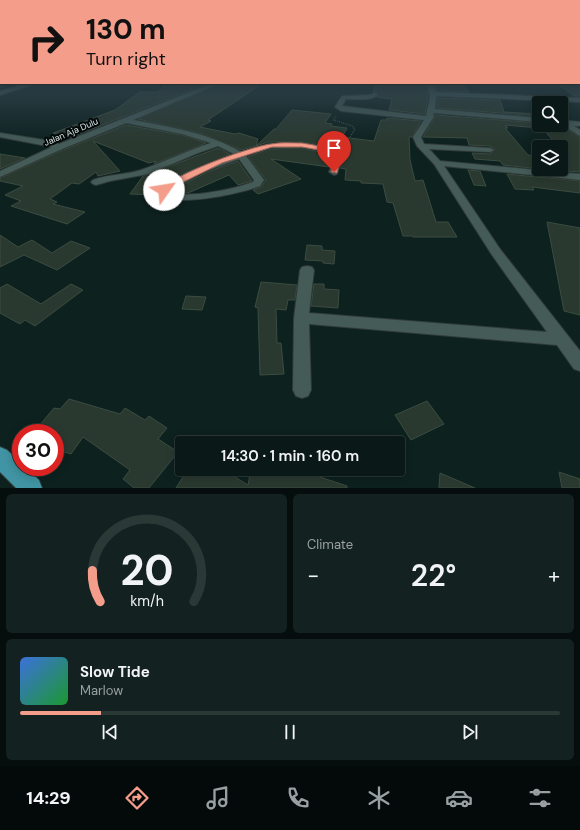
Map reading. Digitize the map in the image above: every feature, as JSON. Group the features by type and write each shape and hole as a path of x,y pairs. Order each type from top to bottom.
{"main road":[{"path":"0,457 31,488"}],"street":[{"name":"Jalan Aja Dulu","path":"0,174 59,147 178,99"},
{"path":"343,99 338,107 341,109 532,120"},
{"path":"434,99 435,103 417,137 421,146 437,163 496,252 580,364"},
{"path":"565,99 580,100"},
{"path":"124,120 220,143 241,155 242,159 259,180 257,184 221,193 194,196 170,196 164,193 166,188 177,181 220,162 241,155 268,146 282,144 302,145 340,152 334,172"},
{"path":"568,123 580,124"},
{"path":"568,126 580,134"},
{"path":"0,135 51,143 59,147"},
{"path":"96,182 108,178 145,172 195,151 220,143"},
{"path":"421,146 490,150"},
{"path":"437,163 580,177"},
{"path":"302,390 301,318 307,270"},
{"path":"301,318 560,339"}],"path":[{"path":"340,152 356,129 352,126 334,120 341,109"}],"building":[{"path":"131,99 169,99 69,138 53,133 115,110"},
{"path":"185,99 240,99 208,120 211,121 200,127 235,134 239,133 258,139 256,146 241,150 203,134 138,119"},
{"path":"390,99 428,99 425,114 389,110 392,99"},
{"path":"437,99 500,100 504,112 532,114 532,115 437,108"},
{"path":"292,110 331,114 325,123 332,124 331,126 347,128 342,137 374,141 381,120 386,120 387,118 421,121 412,137 409,137 410,160 415,181 423,180 436,222 448,222 457,237 403,236 393,203 387,202 383,184 361,183 361,181 345,180 346,169 340,168 345,152 343,149 302,142 268,142 256,146 274,129 276,129"},
{"path":"435,115 532,122 532,127 505,125 508,128 505,128 528,155 532,155 532,168 503,165 500,161 475,159 472,153 490,154 495,149 490,146 469,145 467,138 423,137"},
{"path":"126,125 182,135 206,143 154,164 156,161 149,163 93,141 120,171 98,176 96,172 79,184 72,183 50,199 57,202 53,204 85,212 67,224 11,206 21,201 5,195 23,186 0,181 0,178 63,150"},
{"path":"568,130 580,137 580,172 568,171 568,140 553,140 545,132 568,132"},
{"path":"218,148 230,154 170,179 158,192 158,195 130,194 143,176"},
{"path":"302,148 333,155 329,167 271,159 301,179 258,194 253,190 261,187 266,180 248,157 269,149"},
{"path":"0,154 25,158 0,169"},
{"path":"238,161 252,181 238,185 229,175 188,193 180,192 177,188 207,172"},
{"path":"468,170 480,171 486,186 474,185"},
{"path":"507,174 580,181 580,193 532,187 534,190 515,189"},
{"path":"547,222 580,228 580,315 564,311"},
{"path":"0,235 18,247 32,240 52,253 71,241 90,248 57,270 24,255 0,267"},
{"path":"307,245 322,246 322,250 335,251 334,264 323,263 323,261 305,260"},
{"path":"261,282 297,285 295,300 288,300 286,310 276,309 277,343 281,343 284,374 260,375 258,308 255,307"},
{"path":"7,284 41,304 71,284 83,290 35,326 25,320 20,324 0,313 0,288"},
{"path":"314,284 324,284 324,289 339,290 338,308 311,306"},
{"path":"186,296 206,297 202,310 182,309"},
{"path":"69,399 120,414 125,408 145,420 149,416 167,428 158,439 175,450 175,456 149,488 134,488 123,479 130,470 83,437 71,454 64,452 64,424 41,424 54,408 60,409"},
{"path":"427,401 444,424 411,440 395,415"},
{"path":"559,472 580,479 580,488 562,488"},
{"path":"440,473 475,488 439,488"},
{"path":"184,476 233,476 248,485 250,476 320,476 347,486 347,488 176,488"}],"route":[{"path":"164,190 172,184 220,162 268,146 282,144 325,148 340,152 334,172"}]}
